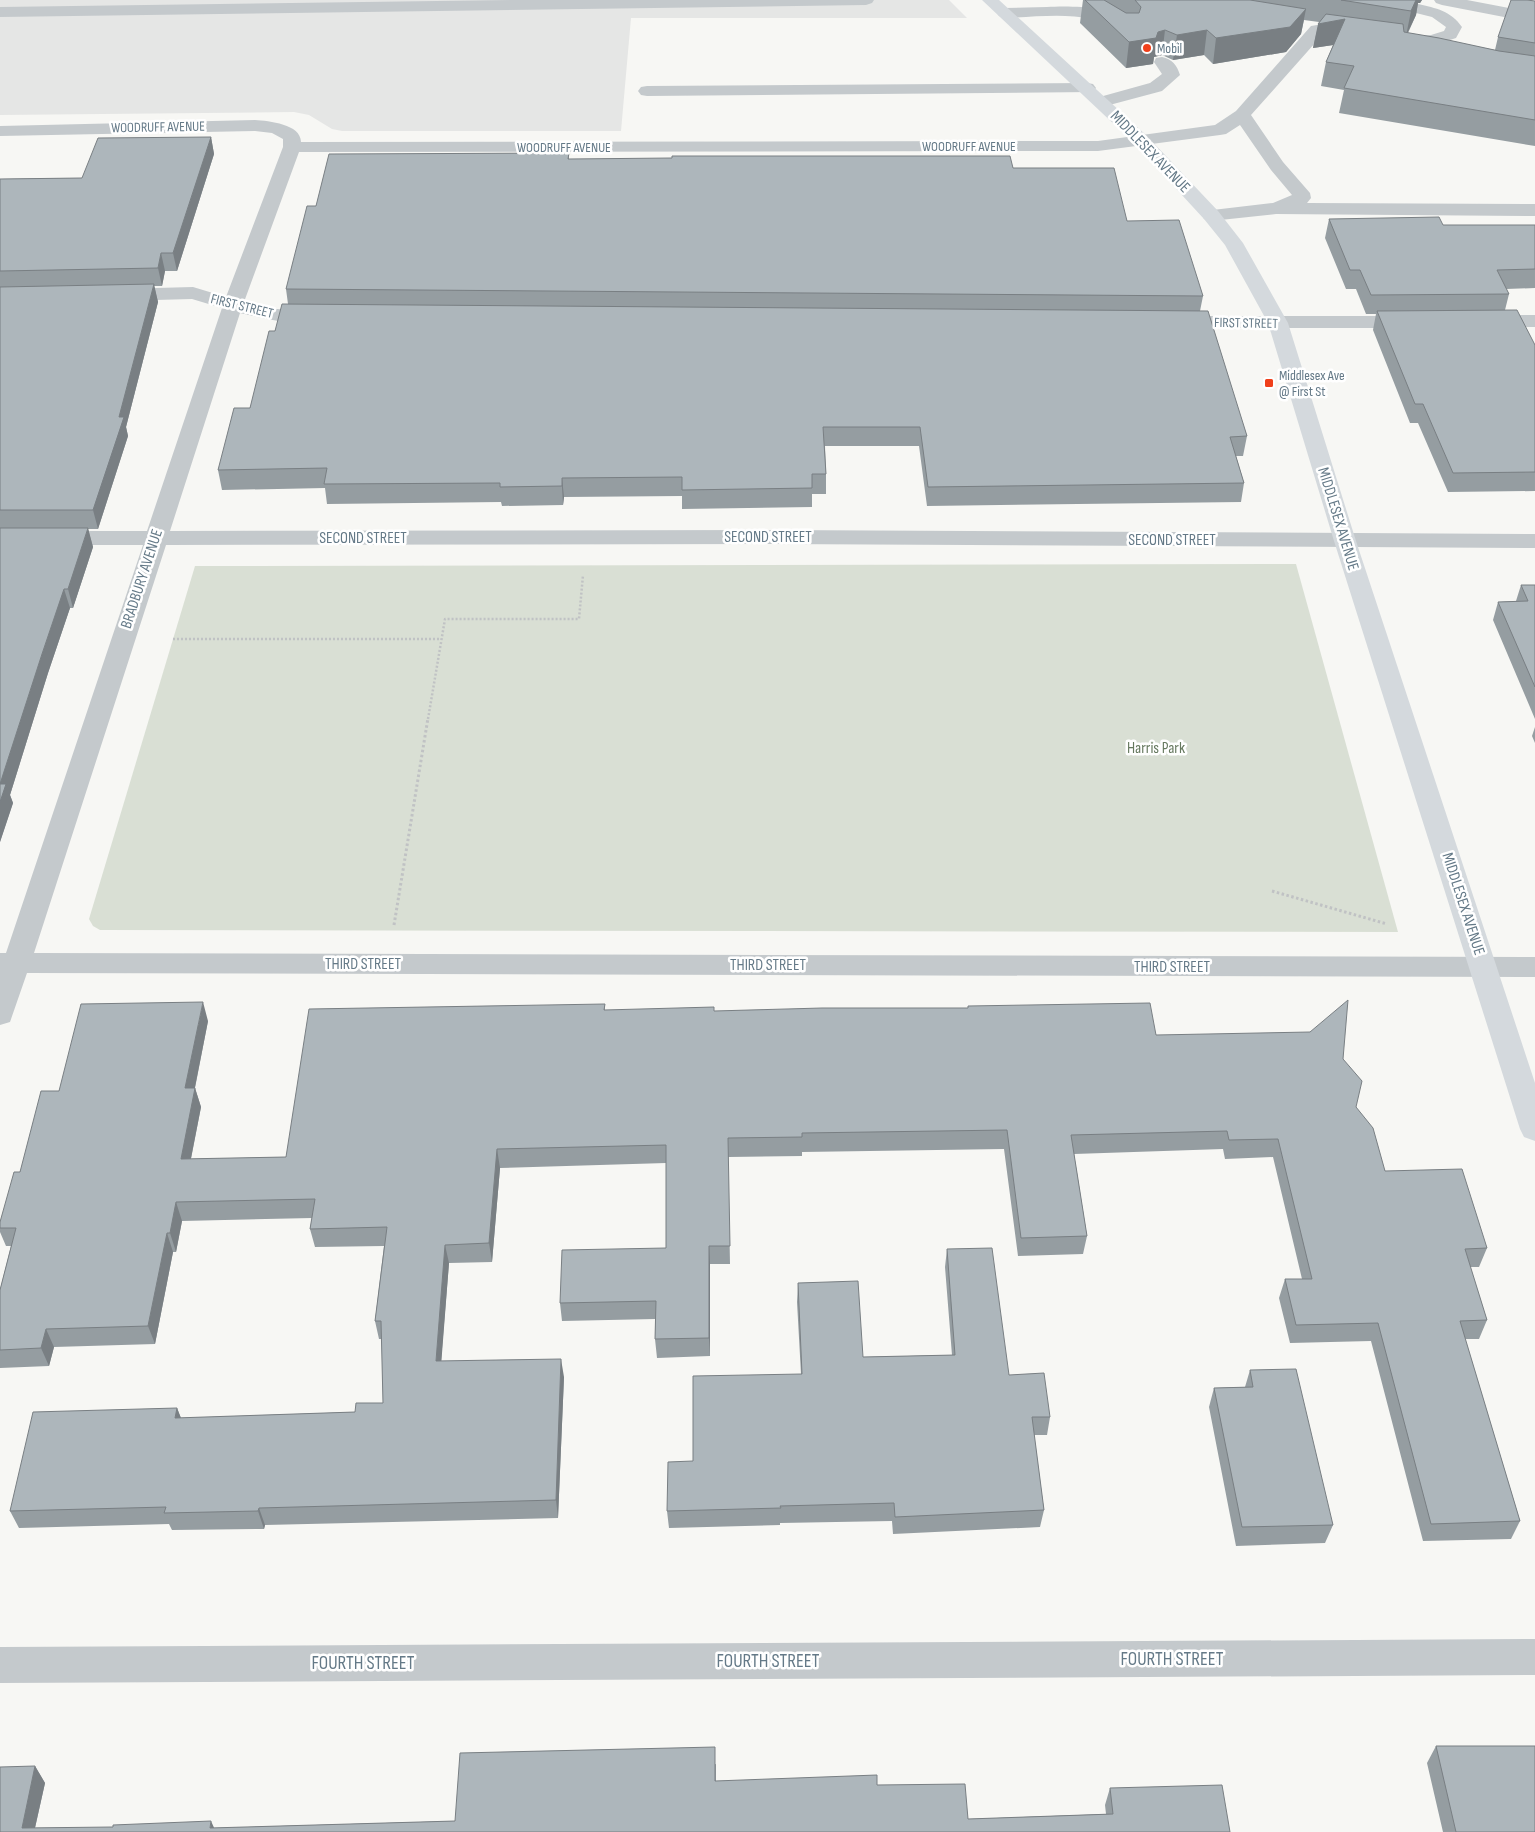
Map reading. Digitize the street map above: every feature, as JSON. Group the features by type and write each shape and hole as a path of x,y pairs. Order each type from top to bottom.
{"main road":[{"name":"MIDDLESEX AVENUE","path":"990,0 1142,140 1211,215 1233,243 1266,297 1278,323 1345,541 1535,1129"}],"street":[{"path":"0,12 866,0"},
{"path":"1442,0 1535,18"},
{"path":"1418,10 1438,12 1448,19 1454,27 1450,34 1433,40 1406,43 1386,42 1437,56"},
{"path":"1005,14 1062,12 1096,14 1113,21 1128,33"},
{"path":"1298,27 1336,33"},
{"name":"WOODRUFF AVENUE","path":"0,131 231,126 268,127 284,130 292,137 292,147 1098,146 1220,130 1242,115 1317,30"},
{"path":"1102,102 1156,87 1172,75 1169,68 1162,62"},
{"path":"647,92 1087,88"},
{"path":"1242,115 1277,166 1301,193 1302,198 1276,208"},
{"name":"BRADBURY AVENUE","path":"0,1014 9,963 233,305 292,147"},
{"path":"1211,215 1276,208 1535,210"},
{"name":"FIRST STREET","path":"97,295 193,293 277,315 336,316"},
{"path":"1466,322 1535,321"},
{"name":"FIRST STREET","path":"1160,322 1426,322"},
{"name":"SECOND STREET","path":"0,538 784,537 1535,541"},
{"name":"THIRD STREET","path":"9,963 1535,967"},
{"name":"FOURTH STREET","path":"0,1665 1535,1657"}],"path":[{"path":"393,930 444,619 580,619 584,574"},
{"path":"173,639 441,640"},
{"path":"1272,891 1390,925"}],"shaded area":[{"path":"0,0 949,0 967,18 631,18 621,131 342,131 332,129 309,115 294,112 0,115"}],"green space":[{"name":"Harris Park","path":"1296,564 1398,932 100,930 93,926 89,919 195,566"}],"building":[{"path":"1085,0 1104,0 1126,13 1139,13 1141,7 1135,0 1250,0 1306,9 1290,27 1216,38 1207,30 1177,35 1165,30 1158,32 1156,38 1129,42"},
{"path":"1341,0 1416,0 1411,11"},
{"path":"1511,0 1535,1 1535,43 1498,37"},
{"path":"1326,14 1403,24 1404,32 1499,51 1535,56 1535,120 1344,88 1354,66 1326,62 1345,19 1318,24"},
{"path":"211,137 173,253 161,253 158,268 0,271 0,179 82,178 98,138"},
{"path":"569,153 568,159 672,158 672,156 1010,156 1013,168 1114,168 1127,221 1179,220 1203,296 286,289 307,206 316,206 329,154"},
{"path":"1439,217 1443,225 1535,225 1535,269 1497,270 1509,294 1371,295 1360,270 1350,270 1329,219"},
{"path":"154,284 119,417 124,417 93,510 0,510 0,287"},
{"path":"282,304 1208,311 1247,436 1230,437 1244,483 928,487 920,427 823,427 826,474 812,474 812,488 682,490 682,477 562,478 562,486 500,487 500,483 324,484 327,468 218,470 234,408 250,408 269,331 275,331"},
{"path":"1517,310 1535,345 1535,472 1453,473 1423,404 1415,404 1377,311"},
{"path":"0,528 88,528 68,589 64,589 0,784"},
{"path":"1521,585 1535,585 1535,687 1498,602 1528,601"},
{"path":"0,784 6,784 0,802"},
{"path":"1348,1000 1343,1059 1362,1081 1356,1107 1373,1128 1385,1171 1462,1169 1487,1248 1465,1249 1487,1320 1460,1321 1520,1521 1431,1524 1378,1323 1296,1325 1285,1279 1312,1279 1278,1139 1229,1140 1227,1131 1071,1135 1087,1236 1021,1238 1007,1130 802,1133 802,1137 728,1138 730,1246 709,1246 709,1338 655,1339 656,1301 560,1303 562,1250 666,1248 666,1145 497,1149 489,1243 445,1245 436,1361 561,1359 556,1500 259,1508 258,1511 164,1513 166,1507 10,1511 33,1412 177,1408 175,1418 355,1412 356,1403 383,1403 381,1321 375,1321 387,1227 310,1229 315,1199 176,1202 170,1233 167,1233 148,1326 46,1329 41,1348 0,1350 0,1290 16,1228 0,1228 0,1222 14,1172 20,1172 41,1091 59,1091 81,1004 203,1002 185,1088 195,1088 181,1159 286,1157 309,1009 605,1004 604,1010 714,1007 714,1011 822,1008 968,1008 968,1006 1150,1003 1156,1035 1310,1032"},
{"path":"992,1248 1009,1375 1044,1373 1050,1417 1032,1417 1044,1510 895,1517 894,1503 667,1511 668,1462 693,1461 693,1376 802,1374 798,1283 858,1281 863,1357 955,1355 947,1249"},
{"path":"1296,1369 1333,1525 1242,1527 1214,1388 1253,1387 1250,1370"},
{"path":"1436,1746 1535,1746 1535,1832 1456,1832"},
{"path":"715,1747 715,1781 877,1775 877,1785 965,1784 968,1819 1113,1814 1110,1788 1222,1785 1230,1832 0,1832 0,1767 35,1766 22,1828 113,1827 113,1825 211,1821 210,1828 455,1821 460,1753"}],"place":[{"name":"Mobil","path":"1147,48"},
{"name":"Middlesex Ave @ First St","path":"1269,383"}]}
